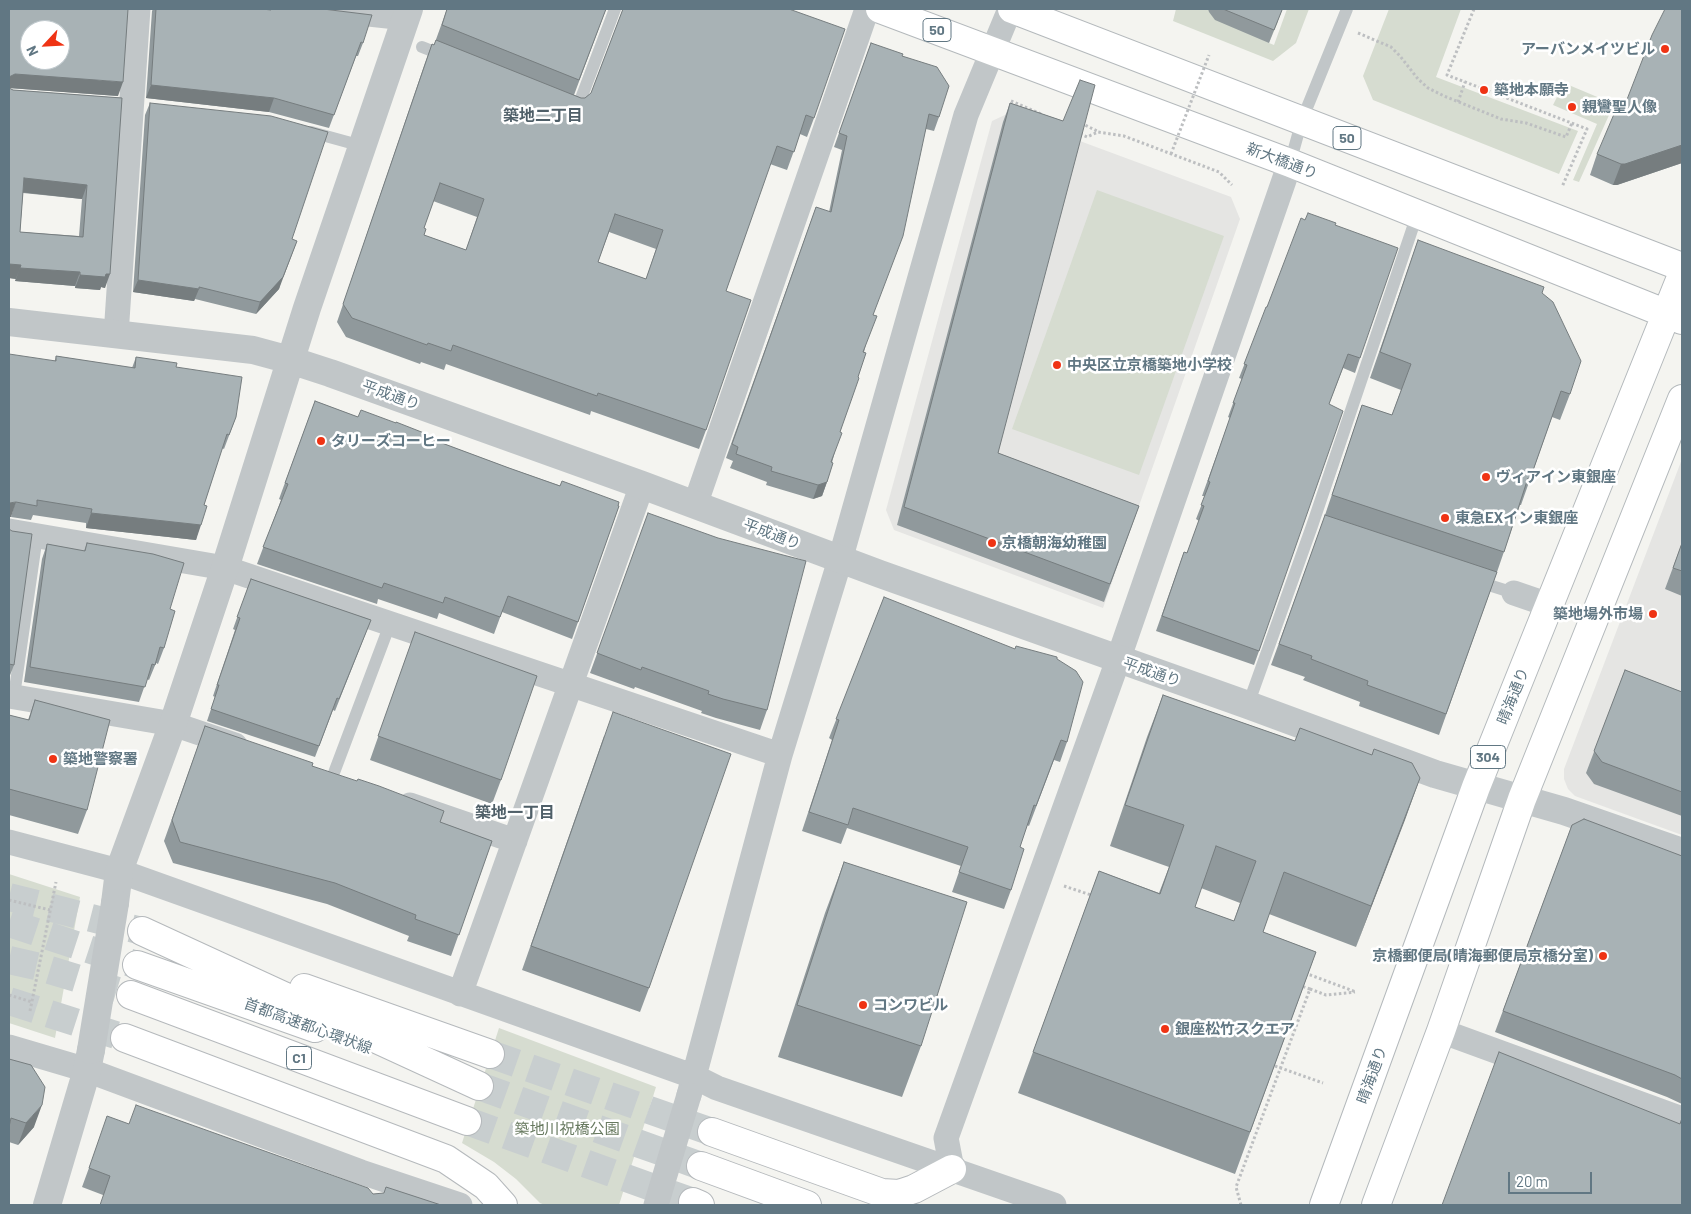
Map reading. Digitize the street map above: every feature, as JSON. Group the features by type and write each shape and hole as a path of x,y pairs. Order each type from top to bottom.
{"main road":[{"name":"新大橋通り","path":"880,9 1290,163 1675,317"},
{"name":"50","path":"1011,9 1682,267"},
{"name":"晴海通り","path":"1324,1205 1476,787 1549,605 1675,317 1682,275"},
{"path":"1376,1205 1441,1031 1522,799 1682,399"},
{"name":"首都高速都心環状線","path":"137,965 479,1086 142,931 490,1054"},
{"name":"C1","path":"131,995 467,1121"},
{"path":"124,1038 446,1159 486,1186 503,1205"},
{"path":"712,1132 882,1193 899,1194 914,1189 952,1169"},
{"path":"702,1166 807,1205"}],"street":[{"path":"116,334 138,9"},
{"path":"47,1205 89,1060 120,871 173,724 225,568 290,360 408,13 322,9"},
{"path":"695,505 867,9"},
{"path":"656,1205 692,1086 780,755 840,560 966,114 1011,9"},
{"path":"952,1169 946,1138 1118,660 1290,163"},
{"name":"平成通り","path":"9,322 253,350 290,360 642,485 840,560 1435,774 1564,811 1682,852"},
{"path":"460,994 642,485"},
{"path":"9,531 225,568 780,755"},
{"path":"1514,593 1549,605"},
{"path":"11,696 173,724 256,752"},
{"path":"387,797 515,841"},
{"path":"9,842 120,871 460,994 692,1086 717,1088 1054,1205"},
{"path":"1441,1031 1682,1119"},
{"path":"9,1046 89,1060 365,1180 460,1205"}],"lane":[{"path":"558,102 577,109 615,9"},
{"path":"1290,163 1302,120 1347,9"},
{"path":"422,47 458,62"},
{"path":"296,128 362,146"},
{"path":"1248,706 1317,528 1417,215"},
{"path":"11,696 37,536"},
{"path":"1468,578 1514,593"},
{"path":"332,778 390,624"}],"path":[{"path":"1474,9 1446,75 1587,129 1562,187"},
{"path":"1340,26 1391,47 1422,83 1435,92 1458,102 1501,119 1526,122 1566,137 1572,123"},
{"path":"1171,154 1209,55"},
{"path":"1458,102 1465,82"},
{"path":"1011,101 1046,116"},
{"path":"1076,121 1098,132 1124,136 1219,172 1232,185"},
{"path":"1078,133 1087,137 1098,132"},
{"path":"30,1011 57,879"},
{"path":"1058,883 1102,899"},
{"path":"9,900 50,910"},
{"path":"1292,983 1326,995 1356,992 1297,970"},
{"path":"1241,1205 1236,1187 1310,989"},
{"path":"9,995 32,1002"},
{"path":"1275,1066 1323,1083"}],"shaded area":[{"name":"中央区立京橋築地小学校","path":"1007,114 1231,197 1240,219 1103,608 894,530 886,510 992,121"},
{"name":"築地場外市場","path":"1682,459 1682,835 1575,796 1568,789 1564,779 1564,769"}],"green space":[{"path":"1176,9 1278,9 1274,20 1278,22 1269,43 1274,45 1287,9 1309,9 1296,43 1273,61 1173,21"},
{"path":"1389,9 1461,9 1436,77 1578,131 1559,174 1373,100 1363,76"},
{"path":"1564,83 1614,104 1579,182 1573,180 1597,124 1553,105"},
{"path":"1097,190 1224,236 1139,475 1012,429"},
{"path":"9,874 80,897 55,1038 9,1023"},
{"name":"築地川祝橋公園","path":"499,1028 656,1087 619,1205 545,1205 540,1203 516,1179 494,1162 462,1143"}],"building":[{"path":"9,9 128,9 123,82 15,74 9,77"},
{"path":"156,9 323,9 372,15 363,43 361,42 334,115 274,98 151,85"},
{"path":"447,9 606,9 579,80 442,25"},
{"path":"623,9 789,9 845,29 814,118 806,115 794,152 777,146 726,291 751,300 706,430 598,393 597,396 453,345 451,351 428,343 427,345 352,318 343,304 432,44 434,45 436,40 581,98 585,98 591,93","holes":["440,183 484,199 466,250 424,235 426,229 424,228","615,214 663,230 646,279 598,262"]},
{"path":"1223,9 1281,9 1282,10 1274,30"},
{"path":"1665,9 1682,9 1682,145 1621,164 1597,154 1620,100 1626,102 1652,35"},
{"path":"871,43 903,54 902,56 937,67 949,86 939,117 929,114 903,236 873,315 877,316 863,352 866,353 840,432 842,433 831,462 833,463 827,482 818,485 771,471 772,467 736,454 738,447 732,444 816,207 831,212 847,136 839,133"},
{"path":"1080,80 1095,85 998,453 1139,506 1110,584 904,507 1010,103 1063,121"},
{"path":"9,88 13,90 122,98 110,274 106,274 105,277 80,275 80,272 20,268 21,265 9,264","holes":["24,178 87,185 83,237 20,232"]},
{"path":"150,103 271,116 328,132 292,239 297,241 283,277 260,302 199,287 199,289 138,280"},
{"path":"1308,213 1398,248 1360,358 1348,354 1329,404 1343,411 1259,651 1162,616 1184,552 1187,553 1204,506 1201,505 1210,482 1208,481 1247,365 1244,364 1301,218 1305,220"},
{"path":"1418,240 1544,287 1542,293 1553,302 1581,361 1570,394 1561,391 1530,479 1528,478 1504,552 1332,495 1362,405 1392,415 1411,364 1380,352"},
{"path":"9,354 56,361 56,356 135,368 136,357 177,363 176,367 242,377 236,417 229,435 227,434 204,505 207,506 201,525 91,513 92,509 37,500 37,506 16,502 9,503"},
{"path":"315,401 358,417 361,410 396,422 424,433 423,436 509,468 560,486 562,481 619,502 578,622 508,596 500,617 445,597 443,603 384,583 382,588 263,547 288,484 285,483"},
{"path":"648,513 718,538 806,561 767,710 708,694 709,691 642,667 641,670 597,653"},
{"path":"1325,515 1497,572 1446,714 1367,685 1368,681 1311,659 1312,656 1279,644"},
{"path":"9,529 32,534 14,665 9,664"},
{"path":"87,543 153,554 184,563 170,609 175,611 164,648 160,647 155,665 152,664 145,687 30,667 47,544 85,551"},
{"path":"1682,543 1682,571 1673,568"},
{"path":"251,579 371,620 339,699 337,698 319,746 211,709 219,685 217,685 240,618 237,617"},
{"path":"884,597 1015,649 1016,646 1057,657 1057,659 1076,671 1083,682 1067,742 1061,740 1036,806 1034,805 1020,847 1024,849 1011,890 959,872 968,847 853,808 848,825 809,812 839,720 836,719"},
{"path":"415,632 537,676 501,780 378,736"},
{"path":"1625,670 1682,692 1682,792 1602,762 1594,751"},
{"path":"1163,695 1295,741 1300,728 1372,755 1374,749 1412,763 1420,778 1371,906 1284,872 1263,932 1316,952 1250,1132 1033,1052 1099,871 1160,894 1184,825 1125,805","holes":["1216,846 1256,861 1234,921 1195,907"]},
{"path":"35,700 110,720 87,810 9,789 9,715 29,720"},
{"path":"613,712 731,754 649,988 531,946"},
{"path":"205,726 313,763 312,766 357,781 358,779 379,786 444,811 440,822 492,841 459,935 415,919 416,915 335,883 180,842 172,820"},
{"name":"京橋郵便局(晴海郵便局京橋分室)","path":"1584,819 1682,856 1682,1079 1503,1011 1572,825"},
{"name":"コンワビル","path":"844,862 967,902 921,1046 797,1005"},
{"path":"1499,1052 1680,1124 1682,1118 1682,1205 1442,1205"},
{"path":"9,1059 31,1065 45,1087 42,1105 26,1123 11,1118 9,1127"},
{"path":"136,1105 368,1188 373,1194 384,1193 386,1187 441,1205 100,1205 110,1176 89,1168 107,1116 129,1124"}],"tunnel":[{"path":"9,897 142,931"},
{"path":"9,923 137,965"},
{"path":"9,960 40,967 131,995"},
{"path":"9,1001 125,1038"},
{"path":"490,1054 712,1132"},
{"path":"479,1086 701,1166"},
{"path":"467,1121 693,1202"}],"place":[{"name":"アーバンメイツビル","path":"1665,49"},
{"name":"築地本願寺","path":"1484,90"},
{"name":"親鸞聖人像","path":"1572,107"},
{"name":"中央区立京橋築地小学校","path":"1057,365"},
{"name":"タリーズコーヒー","path":"321,441"},
{"name":"ヴィアイン東銀座","path":"1486,477"},
{"name":"東急EXイン東銀座","path":"1445,518"},
{"name":"京橋朝海幼稚園","path":"992,543"},
{"name":"築地場外市場","path":"1653,614"},
{"name":"築地警察署","path":"53,759"},
{"name":"京橋郵便局(晴海郵便局京橋分室)","path":"1603,956"},
{"name":"コンワビル","path":"863,1005"},
{"name":"銀座松竹スクエア","path":"1165,1029"}],"district":[{"name":"築地二丁目","path":"543,116"},
{"name":"築地一丁目","path":"515,813"}]}
